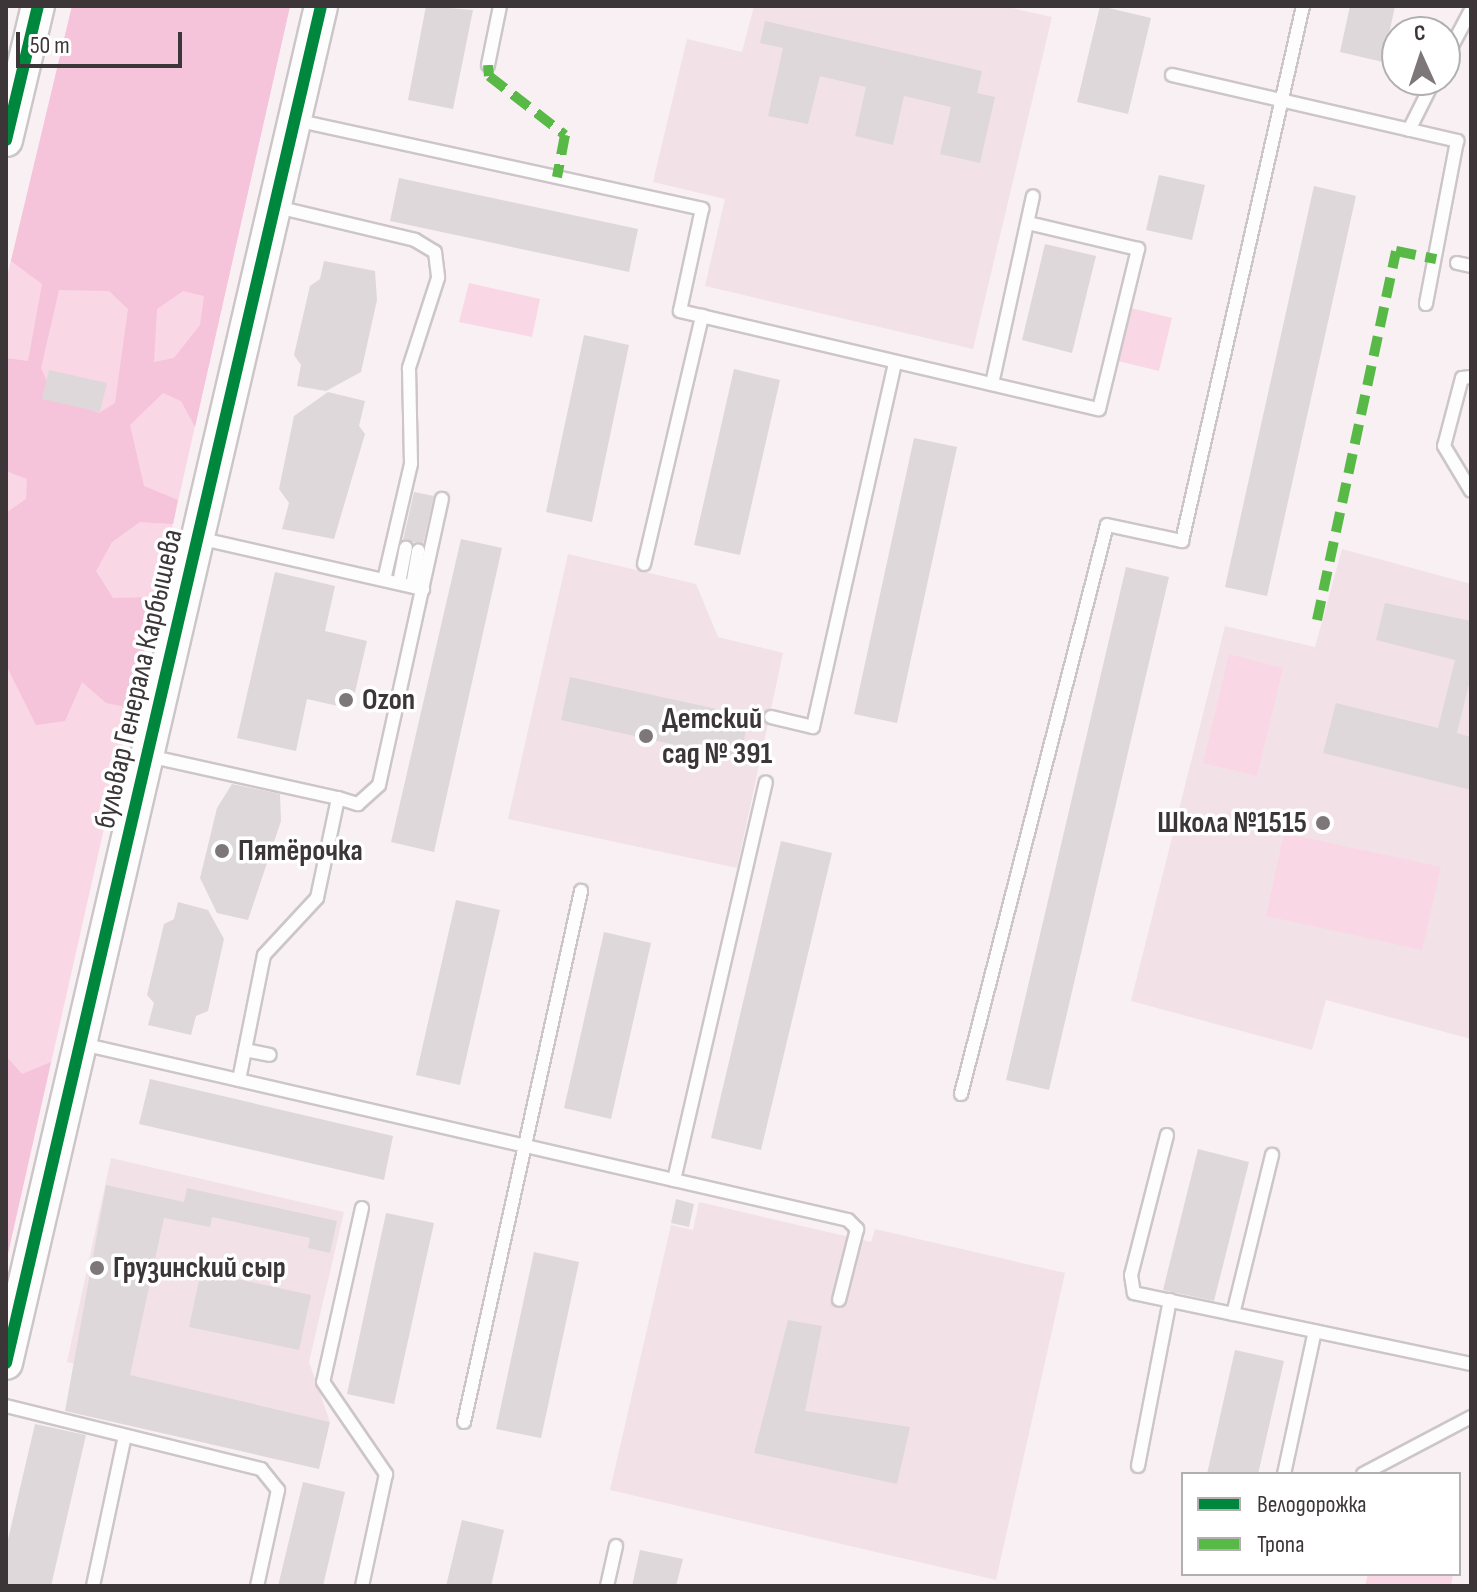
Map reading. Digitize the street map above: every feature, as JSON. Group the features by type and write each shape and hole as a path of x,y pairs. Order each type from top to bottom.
{"street":[{"path":"6,140 38,6"},
{"name":"бульвар Генерала Карбышева","path":"6,1363 321,6"}],"lane":[{"path":"488,65 500,6"},
{"path":"961,1094 1107,525 1182,541 1303,6"},
{"path":"1461,29 1471,10"},
{"path":"1172,75 1282,103 1471,144"},
{"path":"1409,130 1426,96"},
{"path":"295,120 702,209 680,311 1099,409 1138,249 1028,223"},
{"path":"1426,304 1457,141"},
{"path":"992,384 1033,196"},
{"path":"275,207 415,240 435,252 438,278 409,368 411,464 384,580"},
{"path":"1457,263 1471,266"},
{"path":"644,564 702,316"},
{"path":"771,717 813,727 895,362"},
{"path":"1471,377 1462,378 1444,446 1471,491"},
{"path":"411,586 442,499"},
{"path":"198,538 411,586"},
{"path":"148,756 358,804 379,785 411,586 412,550"},
{"path":"674,1180 766,783"},
{"path":"239,1080 264,955 317,898 338,798"},
{"path":"464,1422 581,891"},
{"path":"82,1044 848,1220 857,1229 839,1300"},
{"path":"245,1050 270,1055"},
{"path":"1167,1135 1131,1275 1134,1293 1471,1364"},
{"path":"1233,1314 1272,1155"},
{"path":"362,1208 323,1382 386,1474 362,1586"},
{"path":"1138,1466 1170,1300"},
{"path":"1284,1472 1315,1331"},
{"path":"6,1406 272,1478 278,1490 257,1586"},
{"path":"1367,1472 1471,1417"},
{"path":"93,1586 125,1436"},
{"path":"607,1586 616,1546"}],"shaded area":[{"path":"72,6 290,6 6,1262 6,281"},
{"path":"72,6 290,6 195,427 181,401 163,393 130,425 144,486 178,500 173,524 140,522 112,542 96,571 113,598 156,597 131,708 106,703 82,682 65,721 36,725 6,665 6,513 26,499 27,479 6,471 6,358 28,361 42,284 11,261","holes":["59,290 109,291 128,309 115,403 99,413 52,393 41,368","183,291 204,296 200,325 174,358 154,362 157,309"]},
{"path":"754,6 1003,6 1052,17 973,349 705,286 725,199 653,182 687,39 742,52"},
{"path":"469,283 540,299 532,337 459,322"},
{"path":"1131,308 1172,318 1159,371 1118,361"},
{"name":"Школа №1515","path":"1342,549 1471,584 1471,1039 1326,1000 1312,1050 1131,1001 1225,626 1315,647"},
{"name":"Детский сад № 391","path":"568,554 696,584 718,637 783,653 737,868 508,819"},
{"path":"1229,654 1283,668 1257,776 1203,763"},
{"path":"1284,833 1441,867 1422,950 1266,916"},
{"path":"6,1056 22,1074 51,1062 6,1262"},
{"path":"111,1158 344,1212 309,1362 330,1422 67,1362"},
{"path":"699,1202 871,1242 875,1229 1065,1273 996,1580 610,1490 671,1225 693,1230"},
{"path":"1368,1576 1453,1576 1451,1586 1365,1586"}],"building":[{"path":"426,6 473,10 453,109 408,100"},
{"path":"1100,6 1151,18 1128,114 1077,102"},
{"path":"1350,6 1395,6 1393,16 1381,16 1381,62 1340,52"},
{"path":"765,21 982,71 977,93 995,97 980,163 940,154 951,107 904,96 893,145 855,136 866,87 820,76 808,124 768,116 783,48 760,43"},
{"path":"1159,175 1205,185 1192,240 1146,230"},
{"path":"399,178 638,229 629,272 390,221"},
{"path":"1314,186 1356,196 1267,596 1225,587"},
{"path":"1045,244 1096,256 1072,353 1022,340"},
{"path":"324,261 375,271 377,300 361,372 326,391 297,386 301,365 294,355 310,286 320,279"},
{"path":"584,335 629,345 592,522 546,512"},
{"path":"734,369 780,380 740,555 694,545"},
{"path":"49,370 107,383 100,412 42,399"},
{"path":"328,392 365,401 359,426 365,434 334,539 282,529 289,503 279,489 294,416"},
{"path":"914,438 957,447 897,723 854,714"},
{"path":"414,492 434,496 423,544 403,540"},
{"path":"461,539 502,548 434,852 391,842"},
{"path":"1126,567 1169,577 1049,1090 1006,1080"},
{"path":"275,572 335,586 325,631 367,641 351,709 307,699 296,751 237,738"},
{"path":"1385,603 1471,621 1471,676 1457,733 1471,737 1471,790 1323,753 1336,703 1438,728 1455,660 1376,640"},
{"path":"570,677 749,716 740,759 561,720"},
{"path":"232,784 280,794 281,821 248,920 217,913 200,878 217,808"},
{"path":"781,841 832,853 761,1150 711,1138"},
{"path":"456,900 500,910 460,1085 416,1075"},
{"path":"178,902 208,910 224,939 208,1011 196,1016 191,1035 148,1025 154,1003 147,995 164,924 174,919"},
{"path":"604,932 651,943 611,1119 564,1108"},
{"path":"150,1079 393,1136 384,1180 139,1124"},
{"path":"1198,1149 1249,1162 1214,1301 1163,1290"},
{"path":"106,1185 184,1202 187,1188 337,1221 330,1253 308,1248 310,1238 212,1217 210,1227 164,1218 130,1375 330,1422 319,1469 65,1411"},
{"path":"676,1199 694,1204 689,1227 671,1223"},
{"path":"386,1213 434,1223 394,1404 347,1394"},
{"path":"534,1252 579,1262 541,1438 496,1429"},
{"path":"201,1271 311,1295 299,1350 189,1327"},
{"path":"788,1320 822,1326 805,1411 910,1427 897,1484 754,1453"},
{"path":"1235,1350 1284,1361 1258,1472 1207,1472"},
{"path":"35,1424 86,1435 51,1586 6,1586 6,1548"},
{"path":"303,1482 345,1492 323,1586 278,1586"},
{"path":"462,1520 504,1530 491,1586 446,1586"},
{"path":"640,1550 683,1559 676,1586 632,1586"}],"marked path":[{"path":"488,65 489,76 565,135 557,177"},
{"path":"1317,620 1396,251 1436,259"}],"cycle path":[{"path":"6,140 38,6"},
{"path":"6,1363 321,6"}],"place":[{"name":"Ozon","path":"346,700"},
{"name":"Детский сад № 391","path":"646,736"},
{"name":"Школа №1515","path":"1323,823"},
{"name":"Пятёрочка","path":"222,851"},
{"name":"Грузинский сыр","path":"97,1268"}]}
